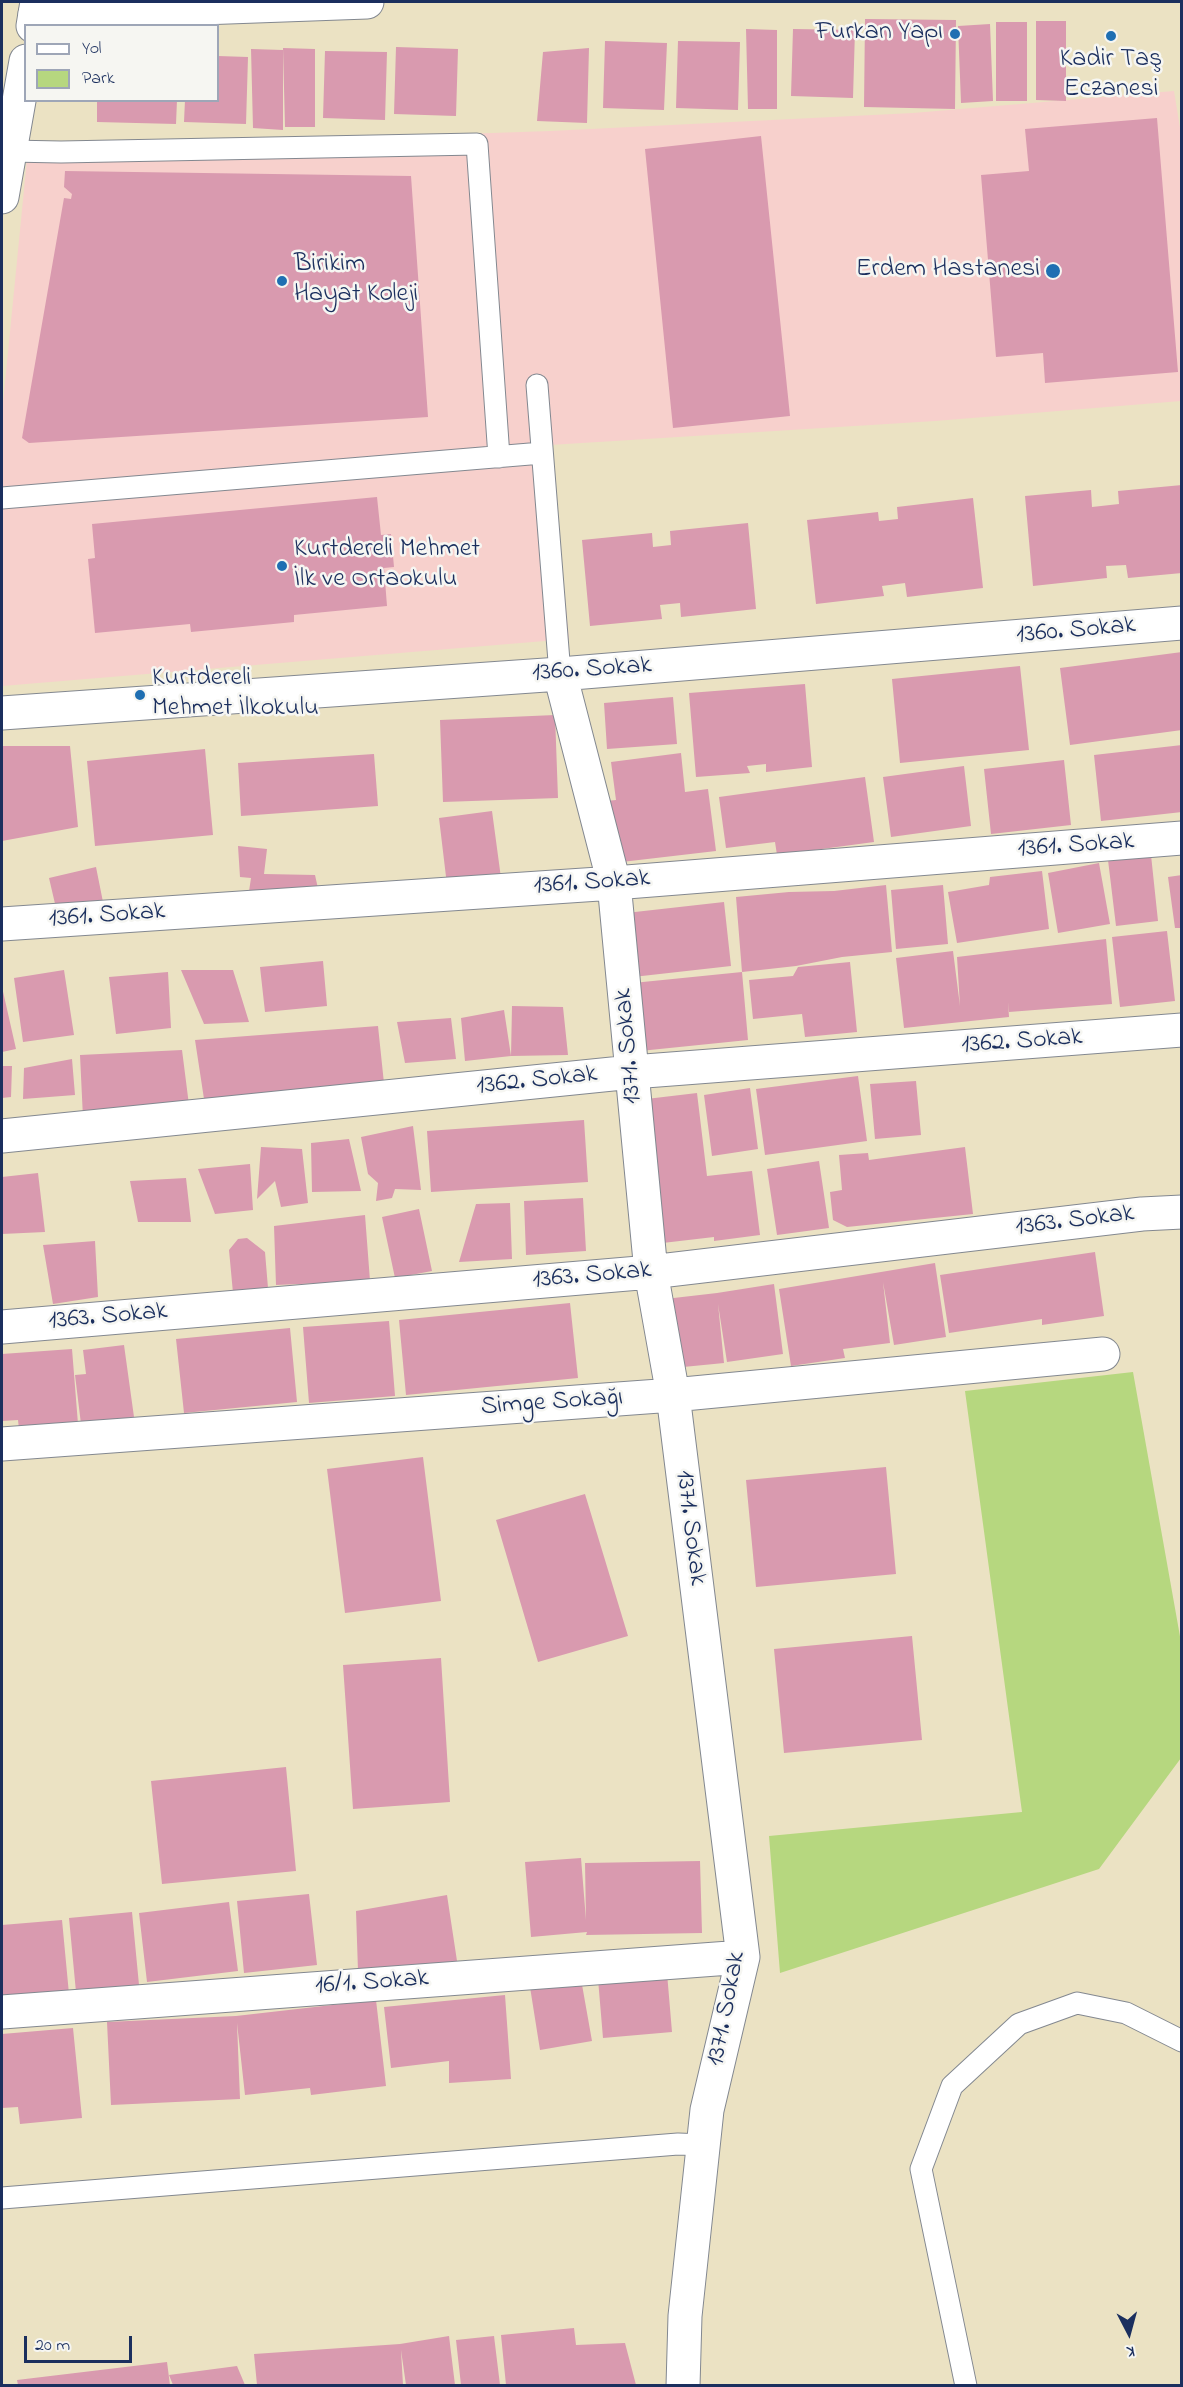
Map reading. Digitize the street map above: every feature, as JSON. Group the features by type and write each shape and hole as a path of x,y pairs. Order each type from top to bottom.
{"street":[{"path":"35,14 367,2"},
{"path":"2,197 7,138 24,70"},
{"name":"1360. Sokak","path":"2,713 560,674 1182,623"},
{"name":"1371. Sokak","path":"560,674 614,883 651,1272 673,1395 743,1957 707,2110 685,2316 683,2385"},
{"name":"1361. Sokak","path":"2,924 614,883 1182,838"},
{"name":"1362. Sokak","path":"2,1136 632,1072 1182,1030"},
{"name":"1363. Sokak","path":"2,1327 651,1272 1142,1214 1182,1212"},
{"name":"Simge Sokağı","path":"2,1444 673,1395 1103,1354"},
{"name":"16/1. Sokak","path":"2,2012 743,1957"}],"lane":[{"path":"7,138 85,151 477,144 499,457"},
{"path":"537,385 560,674"},
{"path":"2,498 542,453"},
{"path":"966,2385 921,2169 952,2086 1019,2024 1077,2003 1126,2013 1182,2041"},
{"path":"2,2198 678,2144 704,2145"}],"shaded area":[{"path":"1174,91 1182,140 1181,401 935,421 550,445 569,639 2,686 2,413 28,149 550,131 913,113"}],"green space":[{"path":"1133,1372 1181,1642 1181,1758 1099,1869 780,1973 769,1836 1022,1812 965,1391"}],"building":[{"path":"865,19 956,20 955,109 864,107"},
{"path":"1036,21 1066,21 1066,101 1036,100"},
{"path":"996,22 1027,22 1027,101 996,101"},
{"path":"990,24 993,101 961,103 958,26"},
{"path":"746,29 777,30 777,109 748,109"},
{"path":"793,29 855,30 853,98 791,96"},
{"path":"605,41 667,43 664,110 603,108"},
{"path":"678,41 740,42 738,110 676,108"},
{"path":"396,47 458,49 456,116 394,114"},
{"path":"283,48 315,49 315,127 285,127"},
{"path":"589,48 587,123 537,121 543,52"},
{"path":"251,49 283,50 283,130 253,128"},
{"path":"325,51 387,52 385,120 323,118"},
{"path":"219,56 248,57 246,124 184,122 185,102 219,102"},
{"path":"97,102 177,102 176,124 97,122"},
{"path":"1157,118 1178,372 1045,383 1043,353 996,357 981,175 1029,171 1025,129"},
{"path":"761,136 790,416 673,428 645,149"},
{"path":"65,171 411,176 428,417 29,443 22,438 64,198 71,199 72,194 64,187"},
{"path":"1182,485 1182,573 1128,578 1126,565 1106,566 1107,578 1033,586 1025,496 1091,490 1092,507 1119,504 1118,491"},
{"path":"377,497 381,535 391,534 394,567 384,568 387,606 294,615 294,622 191,632 190,624 95,633 88,559 95,558 92,524"},
{"path":"973,498 983,588 907,597 905,583 882,586 884,596 816,604 807,520 878,512 879,521 898,519 897,507"},
{"path":"748,523 756,609 681,617 680,603 660,605 662,619 590,626 582,540 652,533 653,547 671,545 670,531"},
{"path":"1182,652 1182,730 1070,745 1060,668"},
{"path":"1020,666 1029,750 900,763 892,679"},
{"path":"805,684 812,767 766,772 766,764 747,766 750,773 696,777 689,693"},
{"path":"673,697 677,744 607,749 604,703"},
{"path":"555,715 558,798 443,802 440,720"},
{"path":"1182,745 1182,812 1101,821 1094,755"},
{"path":"2,746 70,746 78,827 2,841"},
{"path":"205,749 213,835 95,846 87,761"},
{"path":"681,753 685,792 708,789 716,851 613,863 606,801 616,800 611,762"},
{"path":"374,754 378,806 241,816 238,763"},
{"path":"1064,760 1071,825 991,834 984,769"},
{"path":"964,766 971,826 891,837 883,777"},
{"path":"865,777 874,842 777,855 775,842 726,848 719,797"},
{"path":"492,811 501,878 447,885 439,818"},
{"path":"238,846 267,849 264,874 315,875 319,893 248,898 251,878 240,877"},
{"path":"1151,855 1158,921 1116,926 1108,860"},
{"path":"1099,863 1110,924 1058,933 1048,873"},
{"path":"96,867 104,907 56,908 49,878"},
{"path":"1042,871 1049,929 957,943 948,892 989,885 990,877"},
{"path":"1182,875 1182,928 1175,928 1168,877"},
{"path":"886,885 892,952 742,972 736,897 834,891"},
{"path":"943,885 948,944 896,949 891,890"},
{"path":"724,902 731,966 633,977 626,913"},
{"path":"1167,931 1175,1001 1120,1007 1112,937"},
{"path":"1106,939 1112,1004 1009,1012 1008,1002 1009,1017 904,1028 896,958 953,951 960,1006 957,957"},
{"path":"323,961 327,1006 265,1012 260,967"},
{"path":"850,962 857,1032 805,1037 802,1014 753,1019 749,980 793,976 798,967"},
{"path":"64,970 74,1035 23,1042 14,978"},
{"path":"181,970 233,970 249,1022 204,1024"},
{"path":"168,972 171,1028 116,1034 109,977"},
{"path":"742,972 748,1040 640,1051 633,983"},
{"path":"2,987 16,1049 2,1052"},
{"path":"512,1006 563,1007 568,1055 511,1056"},
{"path":"504,1010 511,1056 465,1061 461,1018"},
{"path":"451,1018 456,1059 405,1063 397,1022"},
{"path":"378,1026 385,1093 206,1112 195,1040"},
{"path":"182,1050 189,1105 83,1118 80,1055"},
{"path":"72,1059 75,1095 23,1099 24,1068"},
{"path":"2,1066 12,1066 11,1097 2,1098"},
{"path":"858,1076 867,1141 765,1155 756,1089"},
{"path":"916,1081 921,1135 875,1139 870,1084"},
{"path":"750,1088 758,1149 712,1156 704,1095"},
{"path":"697,1093 707,1176 752,1171 760,1235 714,1241 714,1237 654,1244 638,1100"},
{"path":"584,1120 588,1182 431,1192 427,1131"},
{"path":"413,1126 421,1190 395,1189 392,1198 376,1201 378,1183 368,1174 361,1137"},
{"path":"349,1139 361,1191 312,1192 311,1143"},
{"path":"261,1147 302,1149 308,1203 281,1207 275,1181 257,1199"},
{"path":"965,1147 973,1214 847,1227 833,1220 830,1192 842,1190 839,1155 868,1153 869,1160"},
{"path":"819,1161 829,1228 777,1235 767,1169"},
{"path":"250,1164 253,1210 215,1214 198,1169"},
{"path":"38,1173 45,1232 2,1234 2,1177"},
{"path":"186,1178 191,1222 138,1222 130,1181"},
{"path":"583,1198 586,1251 526,1255 524,1201"},
{"path":"510,1203 512,1259 459,1262 476,1204"},
{"path":"419,1209 432,1271 395,1278 382,1217"},
{"path":"365,1215 370,1281 276,1285 274,1226"},
{"path":"247,1238 265,1252 268,1288 233,1293 229,1250 238,1239"},
{"path":"95,1241 98,1297 53,1304 43,1245"},
{"path":"1095,1252 1104,1316 1042,1325 1042,1319 949,1333 940,1275"},
{"path":"935,1263 946,1337 894,1345 883,1282 890,1343 843,1349 845,1358 791,1366 779,1289"},
{"path":"774,1284 783,1354 727,1362 718,1304 724,1363 673,1368 665,1299"},
{"path":"570,1303 578,1378 406,1395 399,1320"},
{"path":"389,1321 395,1396 309,1403 303,1327"},
{"path":"290,1328 297,1402 184,1413 176,1339"},
{"path":"124,1345 134,1417 81,1424 75,1375 86,1374 83,1350"},
{"path":"72,1349 78,1424 19,1429 18,1420 2,1421 2,1354"},
{"path":"423,1457 441,1601 345,1613 327,1469"},
{"path":"886,1467 896,1574 756,1587 746,1480"},
{"path":"585,1494 628,1636 538,1662 496,1520"},
{"path":"912,1636 922,1740 784,1753 774,1649"},
{"path":"441,1658 450,1802 353,1809 343,1665"},
{"path":"286,1767 296,1871 162,1884 151,1781"},
{"path":"581,1858 586,1920 585,1863 700,1861 702,1933 586,1935 587,1932 531,1937 525,1862"},
{"path":"309,1894 317,1965 244,1973 237,1901"},
{"path":"447,1895 457,1961 358,1971 356,1911"},
{"path":"229,1902 238,1971 147,1982 139,1913"},
{"path":"132,1912 139,1985 76,1992 69,1918"},
{"path":"62,1920 69,1994 2,2000 2,1925"},
{"path":"667,1973 672,2032 603,2038 598,1979"},
{"path":"581,1979 592,2041 540,2050 530,1987"},
{"path":"505,1995 511,2079 449,2083 449,2061 391,2068 384,2007"},
{"path":"376,2000 386,2086 311,2095 310,2088 245,2095 237,2023 240,2099 111,2105 107,2022 236,2016"},
{"path":"73,2028 82,2118 20,2124 18,2107 2,2108 2,2034"},
{"path":"574,2328 576,2345 625,2343 636,2385 506,2385 501,2335"},
{"path":"449,2336 455,2385 406,2385 401,2350 403,2385 257,2385 254,2354 400,2344"},
{"path":"494,2336 500,2385 461,2385 456,2340"},
{"path":"167,2362 170,2385 18,2385 17,2380"},
{"path":"237,2366 245,2385 173,2385 169,2375"}],"place":[{"name":"Furkan Yapı","path":"955,34"},
{"name":"Kadir Taş Eczanesi","path":"1111,36"},
{"name":"Erdem Hastanesi","path":"1053,271"},
{"name":"Birikim Hayat Koleji","path":"282,281"},
{"name":"Kurtdereli Mehmet İlk ve Ortaokulu","path":"282,566"},
{"name":"Kurtdereli Mehmet İlkokulu","path":"140,695"}]}
